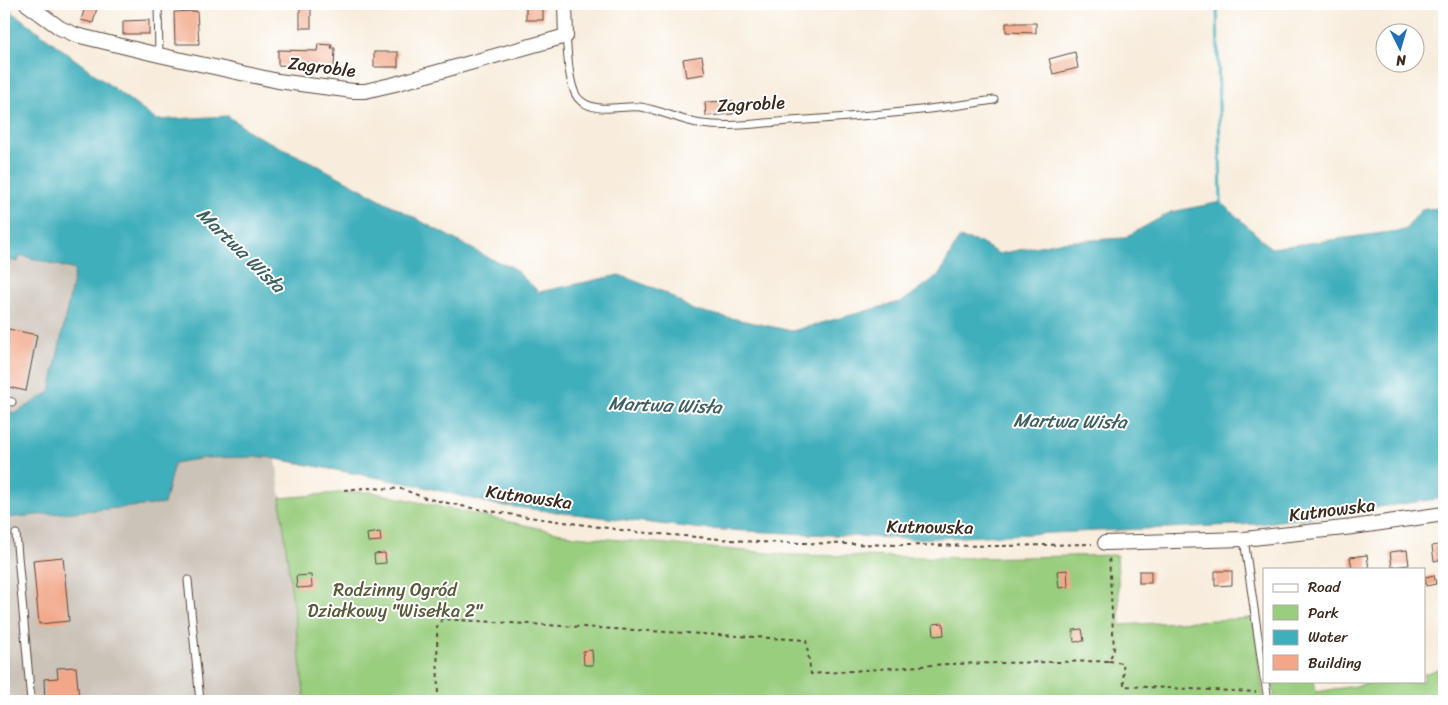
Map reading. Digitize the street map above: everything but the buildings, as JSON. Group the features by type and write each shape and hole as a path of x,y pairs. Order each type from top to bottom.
{"street":[{"name":"Zagroble","path":"27,4 60,28 76,35 278,81 365,91 566,36 565,4"},
{"name":"Kutnowska","path":"1107,550 1353,527 1444,514"}],"lane":[{"path":"158,4 159,55"},
{"name":"Zagroble","path":"566,36 572,86 575,95 580,101 589,106 643,108 704,124 741,124 868,116 994,100"},
{"path":"4,400 12,402"},
{"path":"16,534 31,701"},
{"path":"1244,538 1263,672"},
{"path":"188,580 200,701 194,701"},
{"path":"1264,682 1268,701"}],"path":[{"name":"Kutnowska","path":"344,490 365,488 402,489 418,496 466,507 521,516 636,532 720,540 1107,550"},
{"path":"1107,550 1114,651 1108,661"},
{"path":"438,701 437,627 442,619 806,640 811,674 947,664 1108,661 1122,663 1124,686 1266,692"}],"shaded area":[{"path":"20,255 75,270 50,392 16,413 4,410 4,259 18,262"},
{"path":"266,457 276,459 305,701 4,701 4,518 66,513 174,463 204,458"}],"green space":[{"name":"Rodzinny Ogród Działkowy \"Wisełka 2\"","path":"372,492 575,536 791,555 974,558 1117,555 1120,625 1253,618 1264,701 305,701 280,498"},
{"path":"1444,667 1444,701 1275,701 1272,682 1314,682 1316,692 1381,682 1426,682 1426,673"}],"water":[{"name":"Martwa Wisła","path":"4,6 156,120 228,116 253,134 315,164 491,259 512,267 539,292 619,275 664,292 693,310 792,331 903,301 939,275 959,238 979,242 999,254 1059,242 1124,238 1171,212 1221,202 1271,248 1405,230 1422,209 1444,208 1444,498 1259,524 915,539 703,529 497,505 416,485 266,457 204,458 174,463 164,504 4,518 4,410 16,413 50,392 75,270 20,255 18,262 4,259"}],"waterway":[{"path":"1217,4 1221,202"}]}
